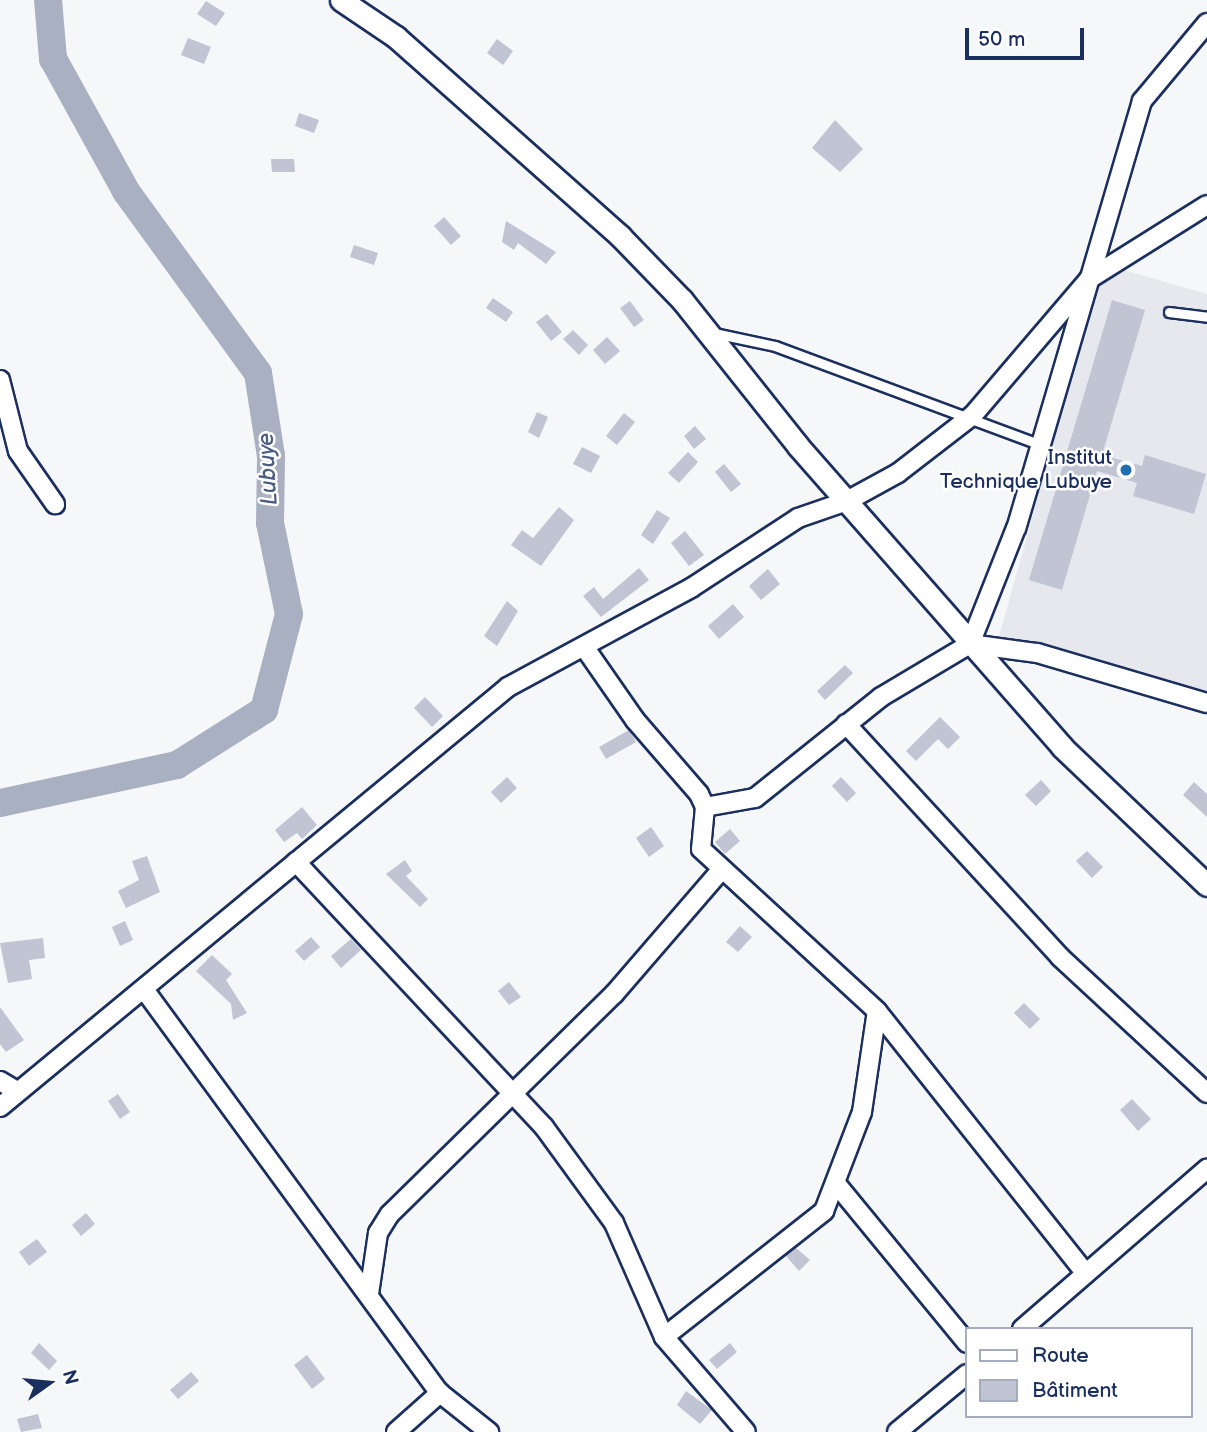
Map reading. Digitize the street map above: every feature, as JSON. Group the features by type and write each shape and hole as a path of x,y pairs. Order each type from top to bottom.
{"street":[{"path":"341,0 396,37 475,113 573,192 709,332 848,501 1062,747 1207,885"},
{"path":"970,644 1016,528 1044,445 1142,101 1207,23"},
{"path":"0,1107 146,992 296,862 508,687 585,648 798,517 848,501 898,473 973,415 1090,279 1207,205"},
{"path":"0,380 18,451 55,504"},
{"path":"705,807 755,798 846,724 926,667 970,644 1037,653 1207,703"},
{"path":"585,648 705,807 701,849 720,871 877,1011 1083,1270"},
{"path":"846,724 1060,957 1207,1093"},
{"path":"296,862 514,1093 614,1223 664,1337 746,1432"},
{"path":"369,1294 379,1233 390,1214 614,994 720,871"},
{"path":"146,992 440,1392 489,1432"},
{"path":"664,1337 824,1211 838,1186 862,1112 877,1011"},
{"path":"0,1081 18,1092"},
{"path":"1024,1327 1083,1270 1207,1169"},
{"path":"838,1186 965,1341"},
{"path":"897,1432 965,1376"},
{"path":"396,1432 440,1392"}],"lane":[{"path":"1169,312 1207,317"},
{"path":"709,332 775,346 973,415 1044,445"}],"shaded area":[{"name":"Institut Technique Lubuye","path":"1103,264 1207,294 1207,708 996,647"}],"building":[{"path":"206,1 225,13 216,26 197,14"},
{"path":"188,38 211,47 204,64 181,55"},
{"path":"497,39 513,51 503,65 487,53"},
{"path":"299,113 319,120 314,133 295,126"},
{"path":"835,120 863,149 840,172 812,148"},
{"path":"271,159 294,159 295,172 272,172"},
{"path":"444,217 461,236 451,245 434,226"},
{"path":"506,221 556,252 546,264 518,243 514,250 502,242"},
{"path":"354,245 378,253 374,265 350,257"},
{"path":"493,298 513,312 506,322 486,308"},
{"path":"1112,300 1145,310 1102,455 1142,466 1145,455 1206,474 1194,514 1133,496 1137,483 1097,471 1062,590 1029,580"},
{"path":"630,301 644,320 634,327 620,308"},
{"path":"547,314 562,332 551,341 536,322"},
{"path":"573,330 588,345 579,355 563,339"},
{"path":"607,337 620,351 605,364 593,350"},
{"path":"537,412 548,417 539,438 528,432"},
{"path":"624,413 635,422 617,445 606,436"},
{"path":"695,426 706,439 694,449 684,436"},
{"path":"582,447 600,456 591,473 573,464"},
{"path":"688,452 698,462 679,483 668,473"},
{"path":"724,464 741,484 731,492 715,472"},
{"path":"559,507 574,520 541,566 511,545 522,530 533,538"},
{"path":"657,510 670,518 653,544 641,535"},
{"path":"685,531 704,555 689,566 671,543"},
{"path":"639,568 649,580 601,617 583,596 594,587 603,599"},
{"path":"768,569 780,584 761,600 749,586"},
{"path":"507,601 518,611 497,646 484,636"},
{"path":"733,604 744,617 719,639 708,626"},
{"path":"845,665 853,673 825,700 817,691"},
{"path":"425,697 443,716 432,727 414,708"},
{"path":"940,717 960,737 948,749 938,739 916,761 906,751"},
{"path":"629,730 636,742 606,759 599,747"},
{"path":"507,777 517,788 501,803 491,792"},
{"path":"841,777 856,793 847,802 832,786"},
{"path":"1041,780 1051,791 1036,806 1025,795"},
{"path":"1194,782 1207,794 1207,817 1183,795"},
{"path":"302,807 317,825 302,839 297,833 284,842 275,830"},
{"path":"651,827 664,846 649,857 636,838"},
{"path":"730,829 740,841 725,854 715,842"},
{"path":"1087,851 1103,867 1092,878 1076,861"},
{"path":"147,856 160,892 126,908 118,891 139,880 132,861"},
{"path":"405,860 412,871 406,876 428,899 420,907 386,874"},
{"path":"125,921 133,940 120,946 112,927"},
{"path":"740,926 752,937 738,952 726,942"},
{"path":"311,937 320,947 304,961 295,951"},
{"path":"43,938 45,958 29,960 32,979 8,983 0,943"},
{"path":"351,939 361,950 341,968 331,956"},
{"path":"212,955 232,974 226,980 247,1013 233,1020 231,1004 196,971"},
{"path":"509,982 521,997 509,1005 498,991"},
{"path":"1024,1003 1040,1019 1030,1029 1014,1013"},
{"path":"0,1007 24,1040 6,1052 0,1044"},
{"path":"118,1094 130,1112 120,1119 108,1101"},
{"path":"1132,1099 1151,1119 1138,1131 1120,1110"},
{"path":"86,1213 95,1224 81,1236 72,1225"},
{"path":"37,1239 47,1252 29,1266 19,1252"},
{"path":"796,1248 810,1260 799,1271 786,1256"},
{"path":"39,1343 57,1361 49,1370 31,1353"},
{"path":"730,1343 737,1352 717,1369 709,1360"},
{"path":"307,1355 325,1379 312,1389 294,1365"},
{"path":"191,1372 199,1381 178,1399 170,1390"},
{"path":"686,1391 712,1410 700,1424 677,1405"},
{"path":"38,1414 42,1428 21,1432 17,1419"}],"waterway":[{"name":"Lubuye","path":"0,803 177,765 264,710 289,614 270,523 271,456 258,373 126,191 53,59 48,0"}],"place":[{"name":"Institut Technique Lubuye","path":"1126,470"}]}
